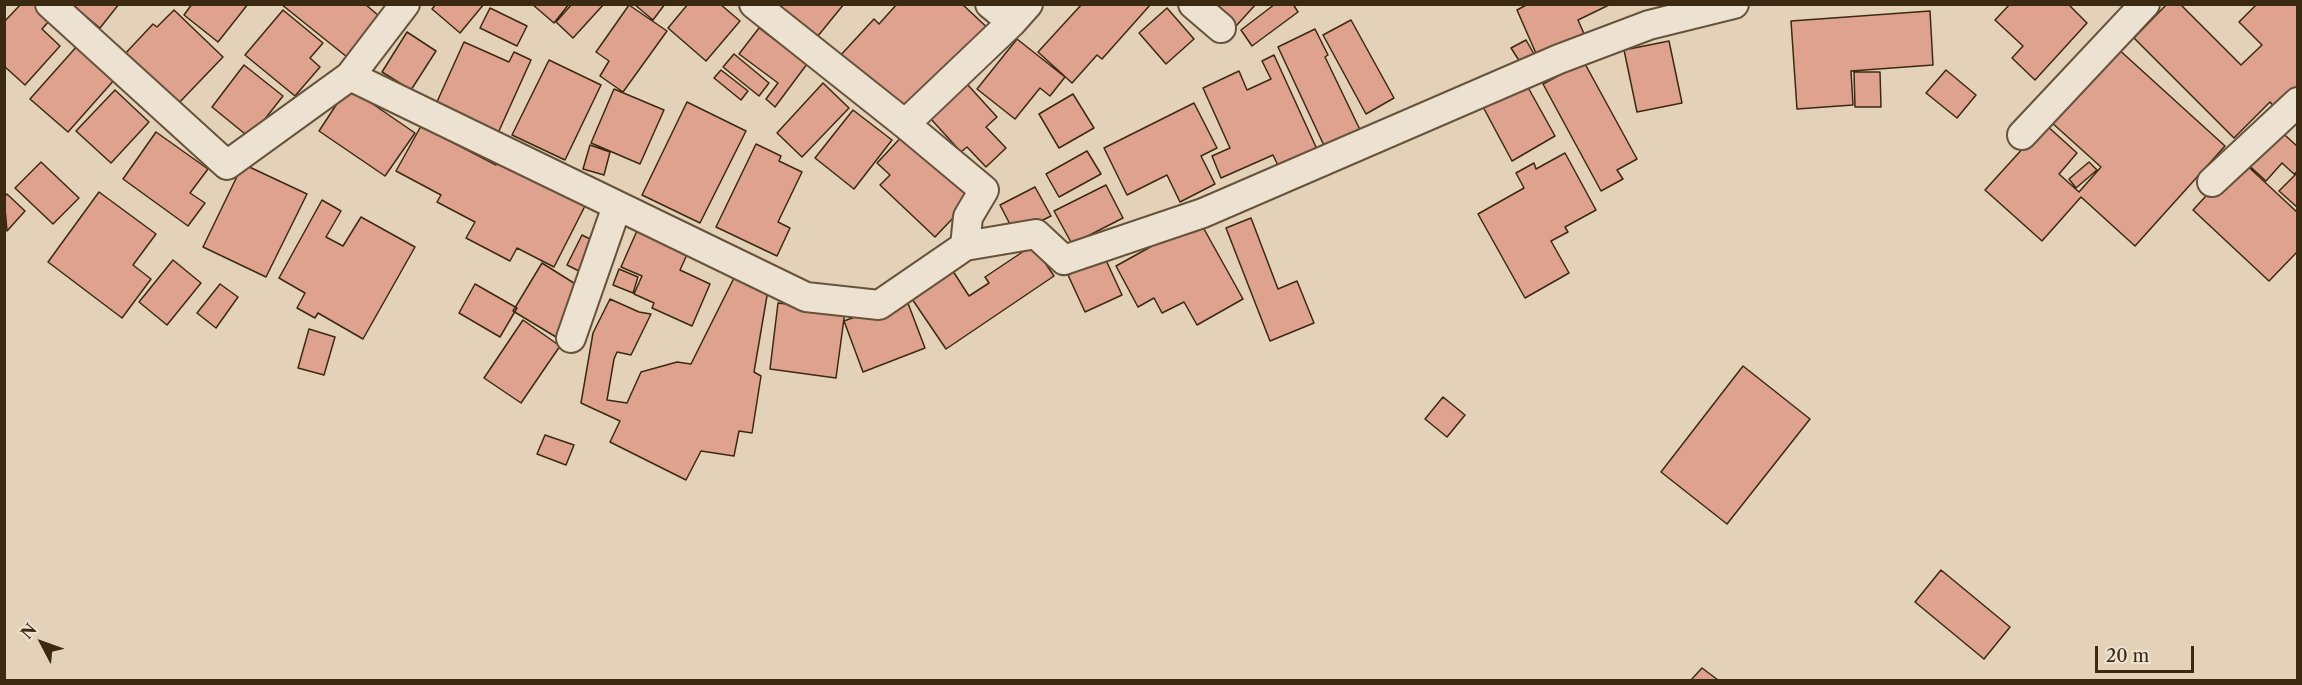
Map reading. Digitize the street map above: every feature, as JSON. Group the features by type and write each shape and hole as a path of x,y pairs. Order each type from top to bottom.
{"street":[{"path":"50,4 227,165 350,76 405,4"},
{"path":"754,4 984,190 968,217 965,246"},
{"path":"905,124 1020,13 990,4"},
{"path":"1194,4 1221,28"},
{"path":"350,76 806,297 879,305 965,246 1036,234 1064,260 1203,213 1559,59 1649,25 1734,4"},
{"path":"2022,135 2145,4"},
{"path":"2212,182 2298,102"},
{"path":"571,338 617,206"}],"building":[{"path":"21,4 34,4 50,20 42,29 60,46 25,85 4,66 4,22"},
{"path":"71,4 119,4 100,28"},
{"path":"192,4 248,4 218,42 184,15"},
{"path":"281,4 365,4 379,16 347,57"},
{"path":"436,4 484,4 460,33 432,9"},
{"path":"532,4 569,4 554,23"},
{"path":"572,4 604,4 573,38 556,22"},
{"path":"634,4 665,4 653,20"},
{"path":"688,4 720,4 740,21 706,61 668,28"},
{"path":"767,4 844,4 813,42"},
{"path":"897,4 962,4 992,32 907,112 838,58 874,19 879,24"},
{"path":"1082,4 1151,4 1102,59 1097,55 1072,83 1038,52"},
{"path":"1213,4 1256,4 1236,26"},
{"path":"1275,4 1293,4 1298,12 1252,46 1241,30"},
{"path":"1528,4 1611,4 1578,20 1585,36 1538,58 1517,10"},
{"path":"2010,4 2068,4 2087,23 2035,80 2012,58 2023,46 1995,20"},
{"path":"2167,4 2180,4 2241,65 2262,45 2239,22 2257,4 2298,4 2298,87 2276,109 2270,102 2234,138 2134,38"},
{"path":"629,5 667,31 623,92 600,76 609,61 596,52"},
{"path":"490,8 527,26 517,46 480,28"},
{"path":"1167,8 1194,39 1166,64 1139,33"},
{"path":"174,10 223,57 175,107 122,57 153,24 157,27"},
{"path":"283,10 323,43 310,58 320,67 295,96 245,55"},
{"path":"1930,11 1933,65 1851,71 1853,105 1797,109 1791,21"},
{"path":"1351,20 1394,98 1366,114 1323,35"},
{"path":"759,28 807,64 775,107 766,99 778,83 739,54"},
{"path":"1315,29 1328,55 1325,57 1363,136 1328,154 1278,47"},
{"path":"407,32 436,51 411,90 382,72"},
{"path":"1017,39 1065,77 1050,96 1040,88 1015,119 977,89"},
{"path":"1526,40 1534,54 1520,62 1511,48"},
{"path":"1669,41 1682,103 1637,112 1624,50"},
{"path":"464,42 509,62 514,52 531,60 498,133 436,104"},
{"path":"78,45 115,79 68,132 30,99"},
{"path":"2116,47 2225,146 2135,246 2081,197 2042,241 1985,190 2045,124 2077,153 2059,174 2079,192 2101,167 2050,121"},
{"path":"734,54 769,83 759,96 723,67"},
{"path":"1274,55 1321,158 1283,176 1273,155 1221,178 1212,156 1230,148 1203,88 1239,71 1247,90 1271,79 1262,61"},
{"path":"549,60 601,85 565,160 512,135"},
{"path":"1584,62 1637,159 1617,170 1623,179 1601,191 1543,84"},
{"path":"244,65 283,96 250,138 212,107"},
{"path":"721,70 748,91 741,100 714,78"},
{"path":"1946,70 1976,95 1957,118 1926,93"},
{"path":"1854,72 1880,72 1881,107 1855,107"},
{"path":"1525,82 1555,136 1512,161 1482,105"},
{"path":"823,83 849,108 802,157 777,133"},
{"path":"967,84 997,117 986,127 1006,148 986,167 967,147 961,152 930,118"},
{"path":"348,87 415,133 385,176 319,131"},
{"path":"614,89 664,110 640,164 591,143"},
{"path":"115,90 149,122 111,163 76,131"},
{"path":"1073,94 1094,128 1059,148 1039,114"},
{"path":"687,102 746,131 700,223 642,195"},
{"path":"1194,103 1217,148 1201,156 1215,184 1180,202 1167,175 1127,195 1104,148"},
{"path":"853,110 892,140 854,189 815,158"},
{"path":"421,126 496,165 498,160 585,206 554,267 517,248 510,261 466,238 475,222 437,202 441,195 396,171"},
{"path":"2276,127 2298,147 2298,171 2294,174 2282,163 2266,181 2244,161"},
{"path":"907,131 974,196 935,237 880,185 890,175 877,163"},
{"path":"156,132 208,169 190,193 205,203 188,226 123,179"},
{"path":"756,144 781,156 779,161 802,172 778,222 790,228 777,256 716,227"},
{"path":"590,145 610,152 604,175 583,169"},
{"path":"1087,151 1101,174 1059,197 1046,174"},
{"path":"1565,153 1596,210 1565,227 1568,232 1551,241 1569,273 1525,298 1478,214 1524,188 1516,173 1534,163 1536,169"},
{"path":"2240,159 2298,213 2298,251 2269,281 2193,210"},
{"path":"41,162 79,198 53,224 15,188"},
{"path":"2089,162 2097,170 2076,188 2069,179"},
{"path":"243,164 307,194 266,277 203,247"},
{"path":"2298,174 2298,208 2279,191"},
{"path":"1106,185 1123,218 1072,244 1054,211"},
{"path":"1035,187 1051,216 1015,234 1000,205"},
{"path":"99,192 156,234 133,265 151,279 122,318 48,262"},
{"path":"7,194 25,211 7,231 4,197"},
{"path":"322,200 341,211 326,237 343,246 361,217 415,247 363,339 318,313 315,318 297,308 305,293 279,278"},
{"path":"1251,218 1278,289 1297,281 1314,323 1270,341 1226,228"},
{"path":"1199,220 1243,299 1197,325 1184,302 1162,313 1154,298 1138,307 1116,266"},
{"path":"640,224 691,246 680,270 710,284 692,326 652,308 654,303 634,294 642,276 621,267"},
{"path":"582,235 600,244 585,274 567,265"},
{"path":"1033,245 1054,276 946,349 908,293 949,265 969,296 989,283 985,277"},
{"path":"1105,258 1122,295 1085,312 1068,275"},
{"path":"173,260 201,283 167,325 139,302"},
{"path":"542,263 585,290 556,337 513,311"},
{"path":"619,269 638,277 633,293 613,285"},
{"path":"734,278 769,284 754,372 761,376 752,433 739,431 734,456 701,451 686,480 610,442 620,421 581,403 593,333 610,299 639,312 651,314 631,355 617,352 614,359 607,400 627,403 641,372 677,362 691,364"},
{"path":"220,284 238,297 216,328 197,313"},
{"path":"475,284 517,308 500,337 459,313"},
{"path":"906,298 925,348 863,372 844,321"},
{"path":"778,303 845,311 836,378 770,369"},
{"path":"523,320 560,346 521,403 484,378"},
{"path":"309,329 335,337 324,375 298,368"},
{"path":"1743,366 1810,419 1727,524 1661,472"},
{"path":"1443,397 1465,415 1447,437 1425,419"},
{"path":"545,435 574,445 566,465 537,454"},
{"path":"1941,570 2010,627 1984,659 1915,602"},
{"path":"1702,668 1718,680 1691,680"}]}
